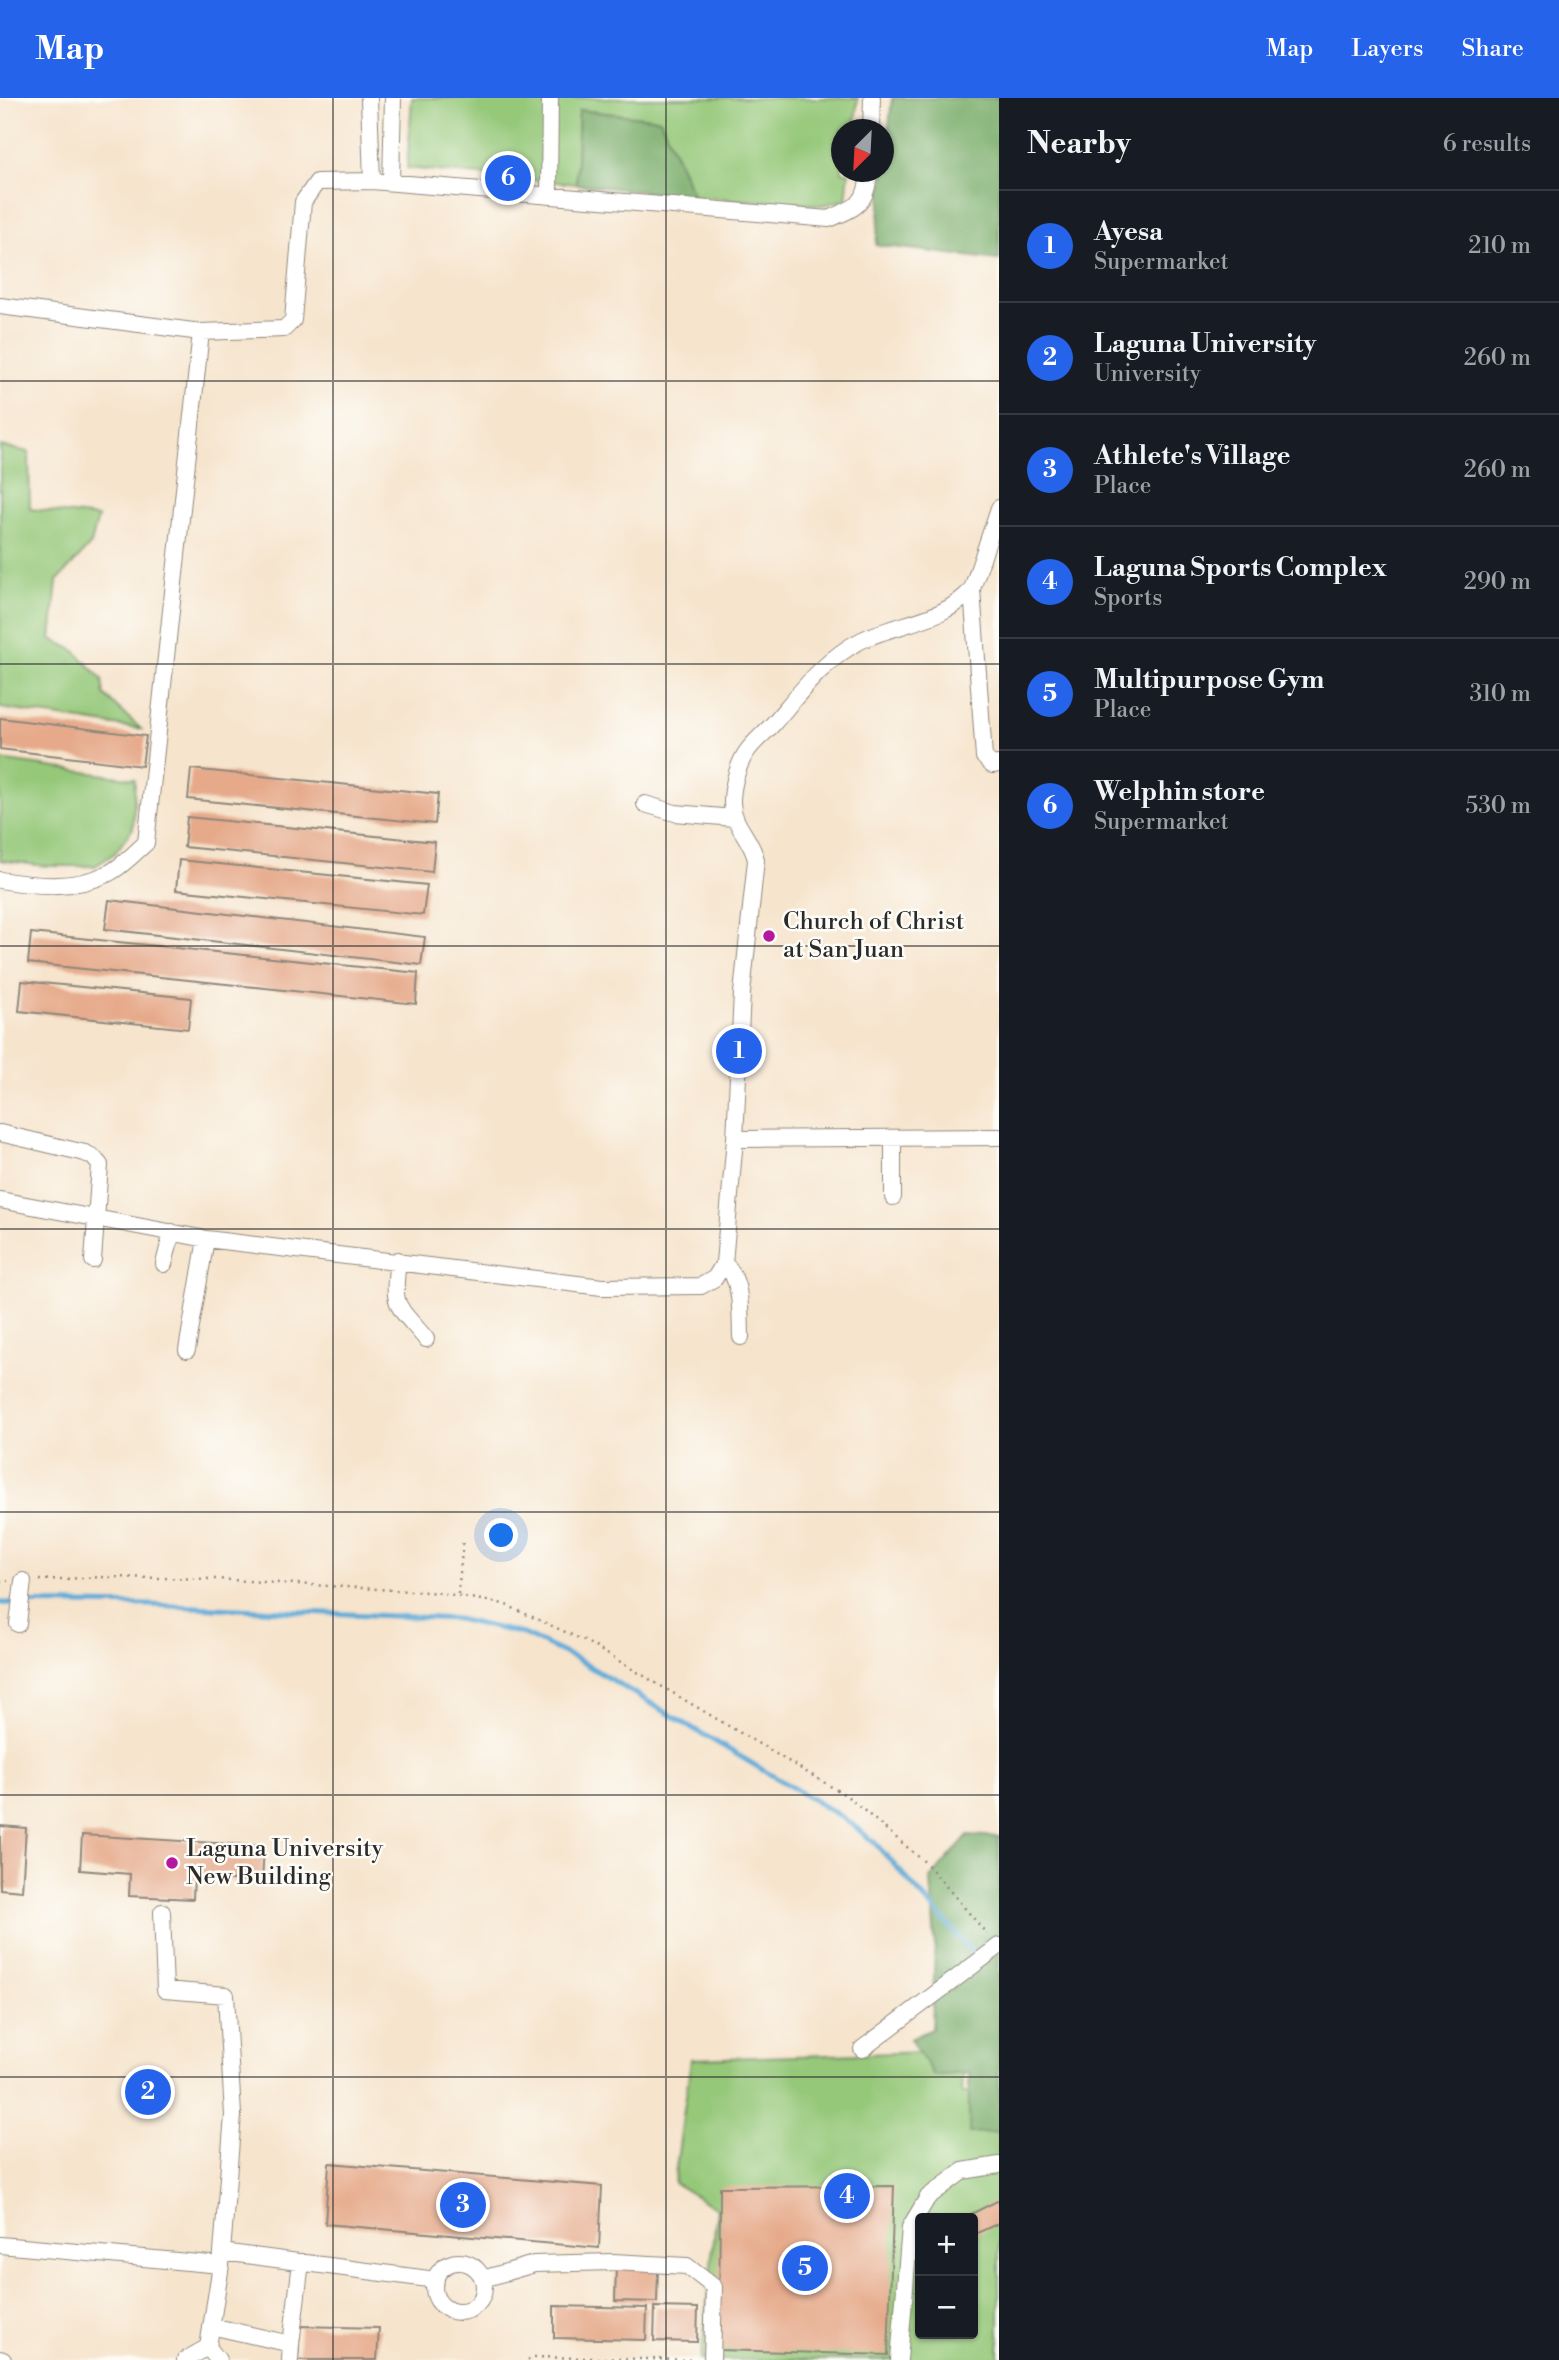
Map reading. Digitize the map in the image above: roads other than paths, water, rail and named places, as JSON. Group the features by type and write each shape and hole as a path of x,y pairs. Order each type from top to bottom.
{"street":[{"path":"369,98 372,181"},
{"path":"391,182 393,98"},
{"path":"549,194 550,98"},
{"path":"871,119 872,98"},
{"path":"0,306 201,332 284,329 293,320 303,202 317,182 391,182 829,219 856,208 868,191 868,182"},
{"path":"0,880 35,886 69,884 108,874 146,843 201,332"},
{"path":"0,1200 206,1239 398,1260 602,1287 701,1286 715,1278 724,1263 735,1139 741,993 756,860 754,849 734,818 735,780 744,755 839,653 891,627 939,613 964,599 992,551 999,508"},
{"path":"972,589 984,757 992,765 999,764"},
{"path":"645,804 675,813 734,818"},
{"path":"0,1133 93,1157 100,1165 93,1260"},
{"path":"735,1139 999,1137"},
{"path":"893,1138 893,1197"},
{"path":"164,1264 172,1232"},
{"path":"187,1350 206,1239"},
{"path":"398,1260 394,1294 396,1303 426,1339"},
{"path":"724,1263 731,1269 738,1291 741,1338"},
{"path":"162,1913 165,1990 226,1995 233,2115 222,2259 208,2347 218,2360"},
{"path":"862,2049 998,1947"},
{"path":"899,2360 910,2227 928,2197 962,2171 999,2165"},
{"path":"0,2245 300,2262 436,2280"},
{"path":"211,2326 290,2352 300,2262"},
{"path":"459,2262 474,2267 483,2279 480,2301 460,2312 439,2302 436,2280 444,2267 459,2262"},
{"path":"483,2279 534,2264 613,2262 687,2266 714,2287 712,2360"},
{"path":"185,2360 208,2347"}],"waterway":[{"path":"0,1603 151,1605 457,1619 523,1634 575,1658 845,1819 874,1842 973,1953"}],"place":[{"name":"Welphin store","path":"508,178"},
{"name":"Church of Christ at San Juan","path":"769,936"},
{"name":"Ayesa","path":"739,1051"},
{"name":"Laguna University New Building","path":"172,1863"},
{"name":"Laguna University","path":"148,2092"},
{"name":"Laguna Sports Complex","path":"847,2196"},
{"name":"Athlete's Village","path":"463,2205"},
{"name":"Multipurpose Gym","path":"805,2268"}]}
